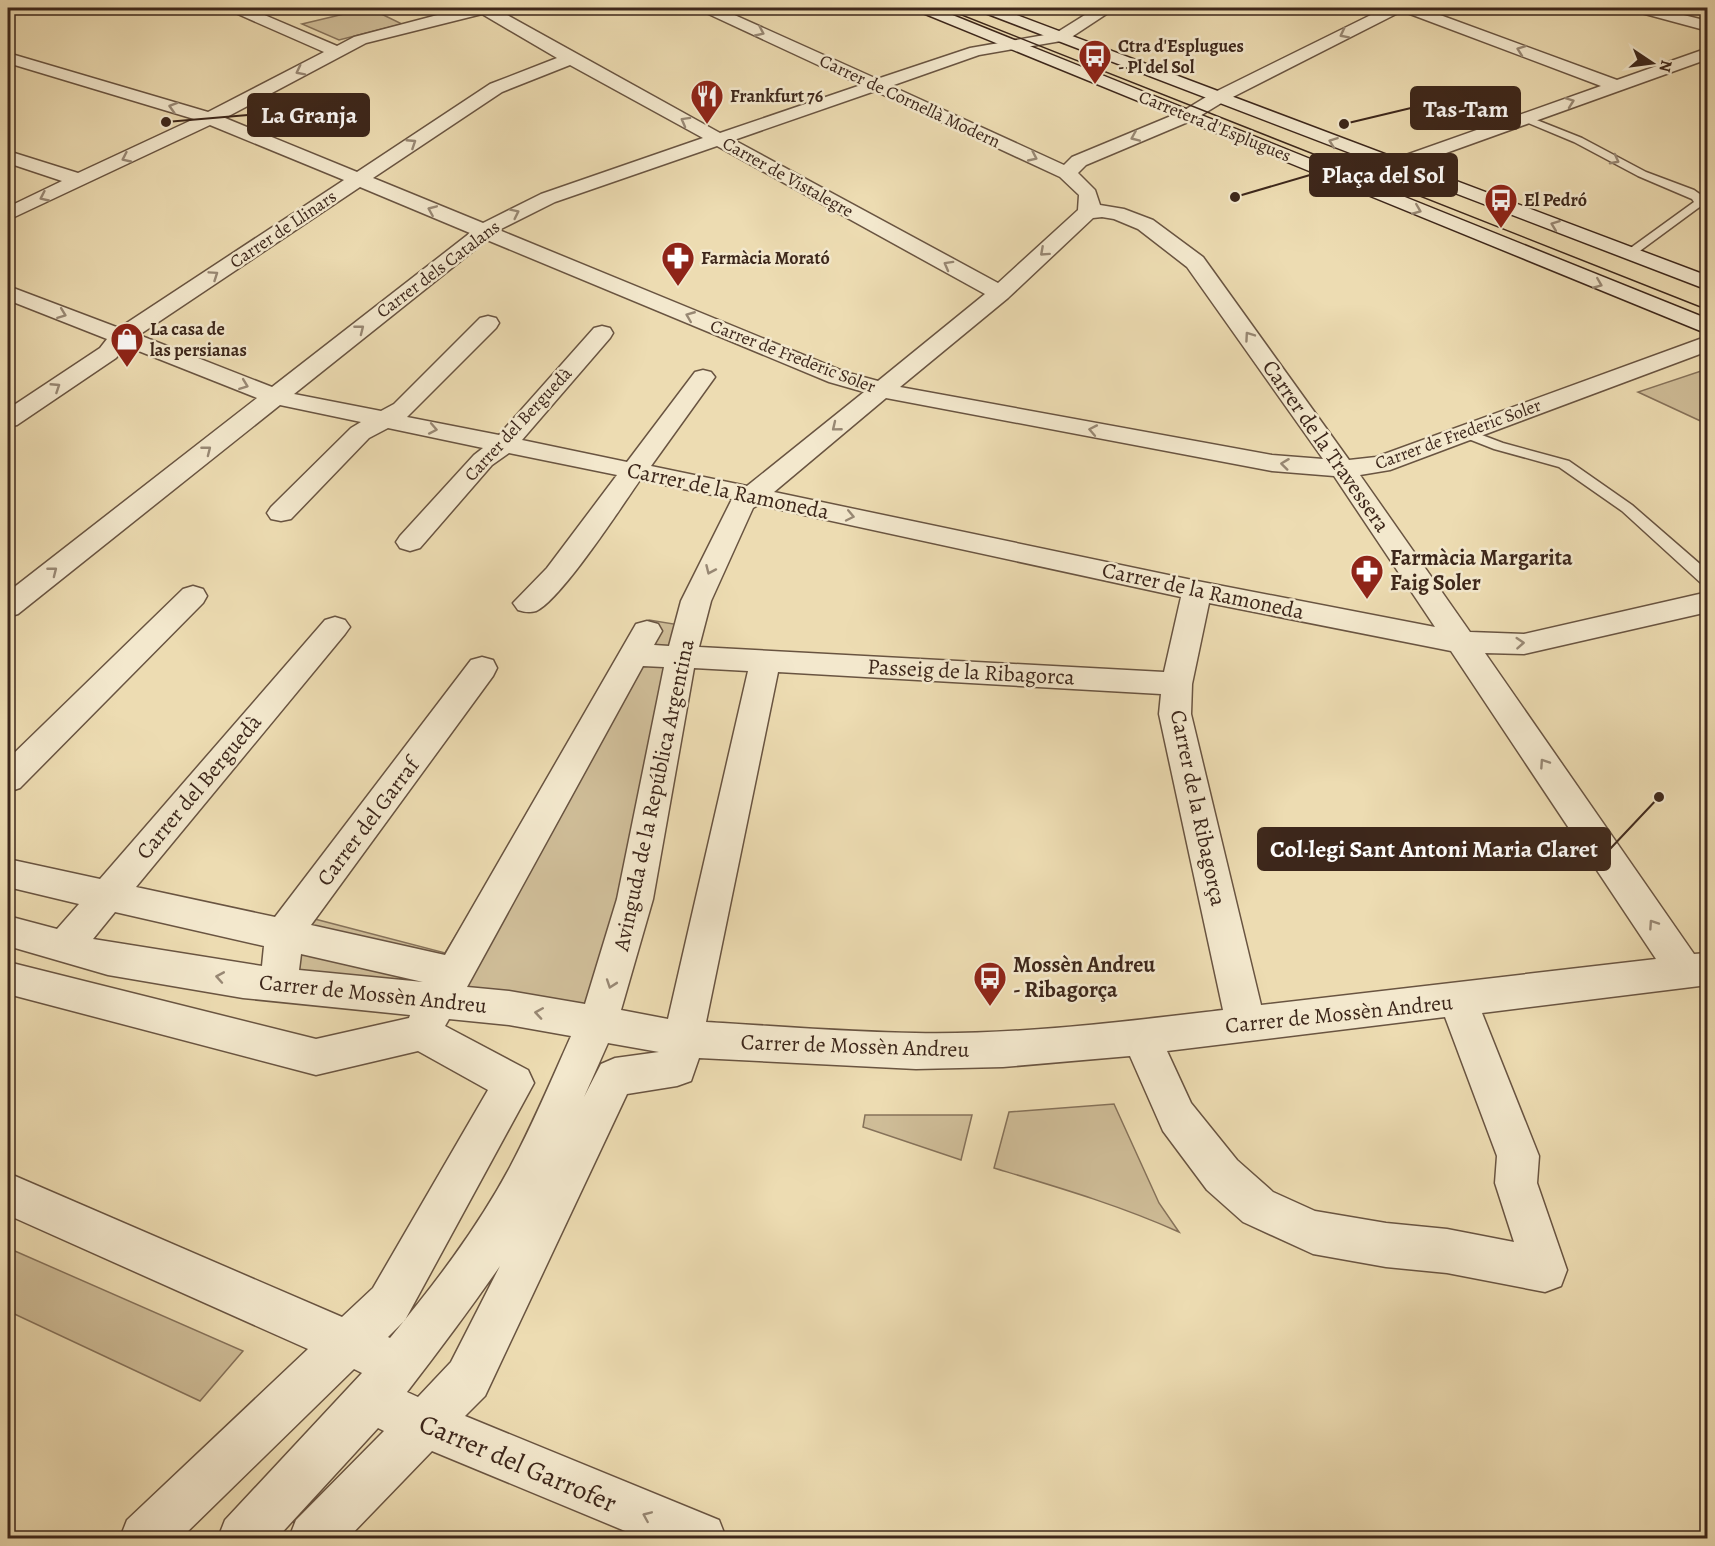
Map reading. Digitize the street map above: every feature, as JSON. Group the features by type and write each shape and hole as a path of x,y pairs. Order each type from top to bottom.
{"street":[{"path":"236,8 338,52"},
{"path":"8,214 210,118 372,36 487,8"},
{"name":"Carrer de Vistalegre","path":"487,8 564,55 1000,293"},
{"name":"Carrer de Cornellà Modern","path":"707,8 1067,173 1088,192 1091,206 1087,213"},
{"name":"Carretera d'Esplugues","path":"923,8 1707,327"},
{"name":"Carretera d'Esplugues","path":"985,8 1707,284"},
{"path":"1061,37 1106,8"},
{"path":"1067,173 1079,161 1189,115 1217,98 1396,8"},
{"path":"1408,8 1615,85"},
{"path":"1639,8 1707,26"},
{"name":"Carrer dels Catalans","path":"8,607 497,222 548,198 976,51 1061,37"},
{"path":"1396,165 1707,53"},
{"name":"Carrer de Llinars","path":"8,420 108,353 121,337 357,179 496,88 522,76 562,63 566,59 564,55"},
{"name":"Carrer de Frederic Soler","path":"8,58 210,118 837,377 881,391 1272,463 1343,469 1381,464 1707,343"},
{"path":"8,157 80,180"},
{"name":"Carrer de la Travessera","path":"1087,213 1102,211 1126,214 1168,241 1195,262 1697,971"},
{"name":"Avinguda de la República Argentina","path":"243,1539 400,1366 447,1305 507,1214 548,1133 597,1023 612,982 635,899 681,657 696,602 737,512 751,495 1000,293 1087,213"},
{"name":"Carrer de la Ramoneda","path":"8,292 275,397 751,495 1197,591 1462,642 1524,644 1707,602"},
{"path":"281,513 360,433 403,409 488,323"},
{"name":"Carrer del Berguedà","path":"411,542 483,460 505,444 602,333"},
{"path":"528,603 557,575 703,376"},
{"name":"Carrer de la Ribagorça","path":"1197,591 1177,684 1175,714 1246,1024"},
{"path":"8,779 193,596"},
{"name":"Carrer del Berguedà","path":"63,948 335,627"},
{"name":"Passeig de la Ribagorca","path":"438,1002 641,643 681,657 1177,684"},
{"path":"314,1539 468,1379 615,1077 677,1068 765,661"},
{"name":"Carrer del Garraf","path":"284,934 482,668"},
{"path":"8,873 284,934 438,1002 514,1083 389,1304 145,1539"},
{"name":"Carrer de Mossèn Andreu","path":"8,931 108,959 243,981 509,1008 684,1039 916,1051 1003,1049 1141,1037 1697,971"},
{"path":"279,985 284,934"},
{"path":"8,978 316,1057 438,1002"},
{"path":"1141,1037 1177,1117 1221,1176 1258,1207 1313,1232 1386,1245 1447,1251 1545,1270 1516,1183 1518,1156 1458,1001"},
{"path":"8,1194 400,1366"},
{"name":"Carrer del Garrofer","path":"369,1401 700,1539"}],"lane":[{"path":"1524,118 1578,140 1642,174 1690,192 1697,197 1700,203 1629,254"},
{"path":"1466,433 1499,446 1530,453 1564,465 1627,508 1707,580"}],"shaded area":[{"path":"369,8 402,24 339,40 302,24"},
{"path":"1707,369 1707,424 1638,392"},
{"path":"649,620 680,625 614,931 587,1009 292,977 307,917 445,953"},
{"path":"1114,1104 1159,1203 1179,1232 1111,1205 994,1168 1009,1112"},
{"path":"865,1115 972,1115 961,1160 863,1127"},
{"path":"8,1248 243,1351 200,1401 8,1311"}],"tram line":[{"path":"944,8 1708,310"}],"place":[{"name":"Ctra d'Esplugues - Pl del Sol","path":"1095,85"},
{"name":"La Granja","path":"166,122"},
{"name":"Tas-Tam","path":"1344,124"},
{"name":"Frankfurt 76","path":"707,125"},
{"name":"Plaça del Sol","path":"1235,197"},
{"name":"El Pedró","path":"1501,229"},
{"name":"Farmàcia Morató","path":"678,287"},
{"name":"La casa de las persianas","path":"127,368"},
{"name":"Farmàcia Margarita Faig Soler","path":"1367,600"},
{"name":"Col·legi Sant Antoni Maria Claret","path":"1659,797"},
{"name":"Mossèn Andreu - Ribagorça","path":"990,1007"}]}
